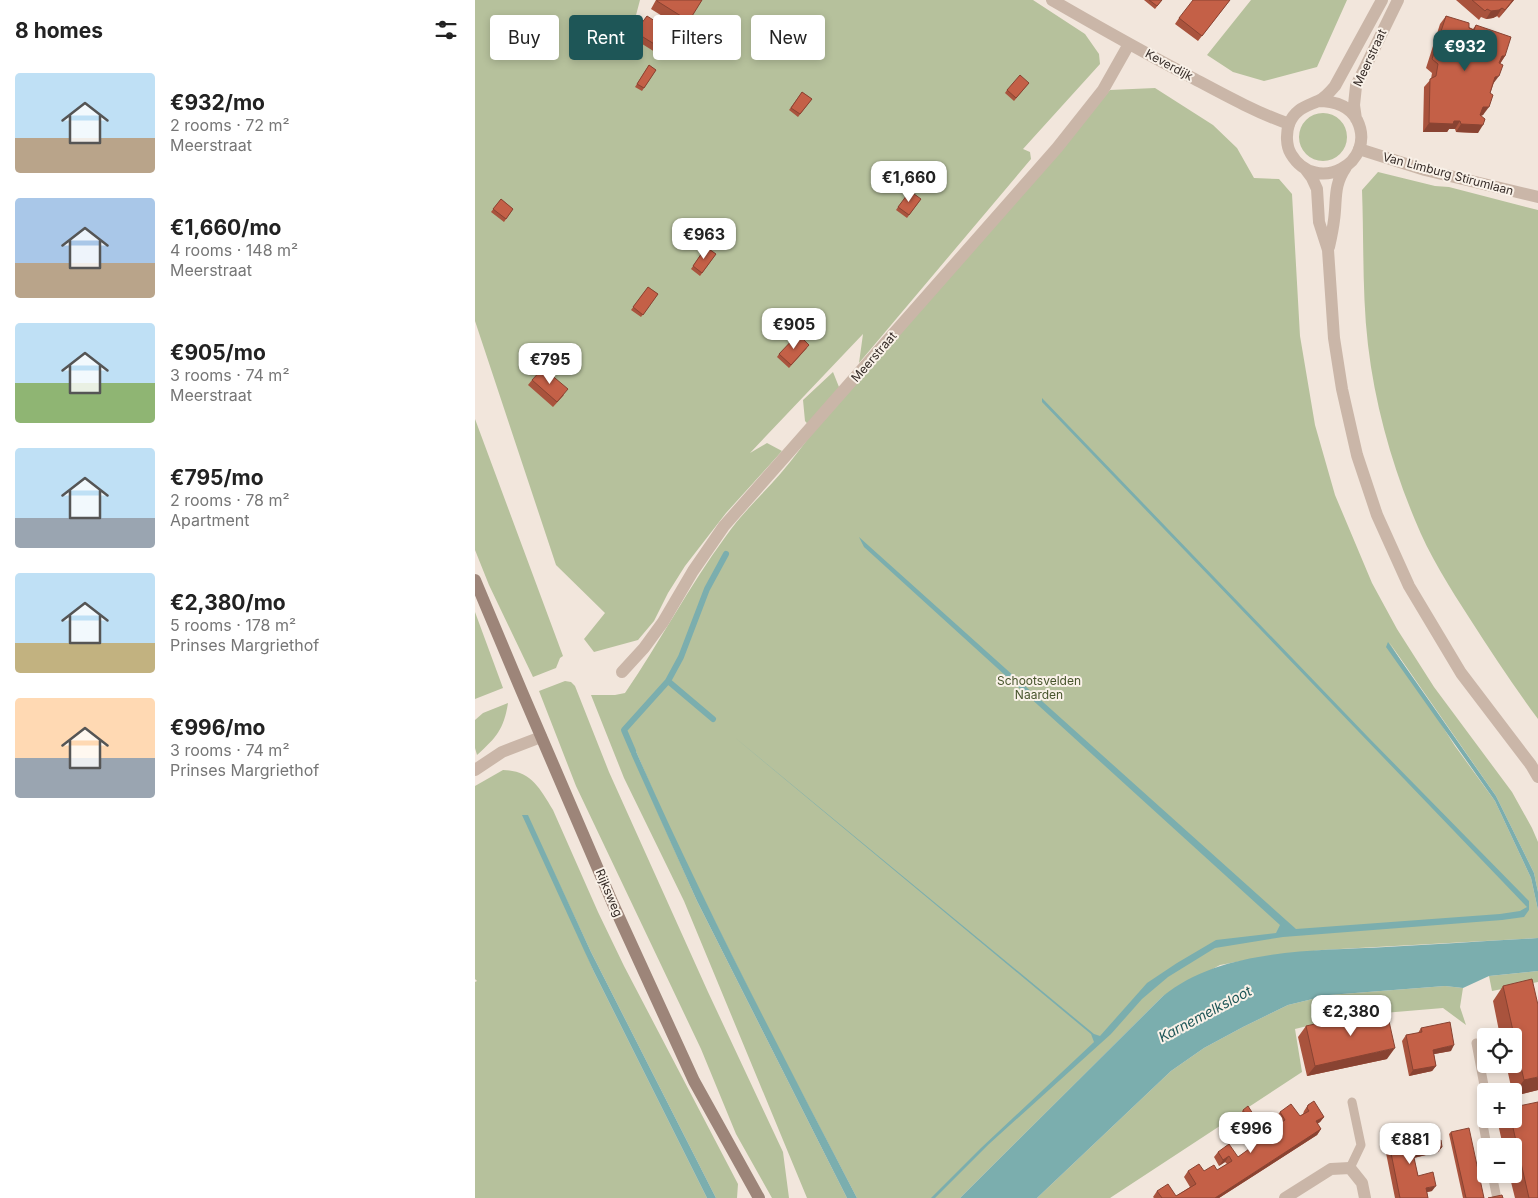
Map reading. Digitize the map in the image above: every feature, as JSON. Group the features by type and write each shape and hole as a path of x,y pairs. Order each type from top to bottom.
{"main road":[{"name":"Rijksweg","path":"475,580 613,904 694,1081 759,1198"}],"street":[{"name":"Keverdijk","path":"1052,0 1221,93 1289,124"},
{"name":"Meerstraat","path":"1318,101 1329,94 1342,76 1382,0"},
{"name":"Meerstraat","path":"1357,120 1354,105 1356,86 1398,0"},
{"name":"Meerstraat","path":"622,672 644,648 663,622 693,571 724,526 1057,148 1103,90 1129,44"},
{"path":"1328,250 1339,177 1354,159 1361,139 1357,120 1349,110 1340,104 1318,101 1306,105 1296,113 1289,124 1287,137 1289,150 1296,162 1313,178 1317,189 1319,222 1328,250 1334,338 1342,389 1357,455 1377,515 1409,586 1461,673 1538,776"},
{"name":"Van Limburg Stirumlaan","path":"1359,149 1425,170 1538,197"},
{"path":"1306,170 1322,174 1331,173 1346,167"},
{"path":"475,770 503,752 541,737"},
{"path":"1285,1198 1331,1168 1350,1168 1362,1183 1365,1198"}],"lane":[{"path":"1476,1043 1484,1083"},
{"path":"1350,1168 1361,1145 1352,1102"},
{"path":"1494,1183 1496,1194"}],"green space":[{"path":"475,0 640,0 636,15 569,15 569,60 643,60 643,24 653,31 653,60 741,60 741,15 687,15 697,0 1033,0 1085,34 1099,54 1100,64 1023,149 1030,152 1031,159 859,363 863,334 750,453 767,443 782,451 726,513 685,566 668,593 654,621 638,640 594,652 584,639 605,613 556,565 475,321"},
{"path":"1251,0 1347,0 1317,67 1264,81 1233,72 1207,55"},
{"name":"Schootsvelden Naarden","path":"1155,88 1213,125 1237,148 1254,178 1279,179 1292,194 1300,336 1315,425 1335,495 1372,583 1397,629 1434,687 1512,792 1532,828 1538,842 1538,892 1534,873 1496,796 1389,642 1455,746 1495,801 1531,878 1538,910 1538,938 1322,950 1263,957 1220,965 1163,996 960,1198 857,1198 772,1036 672,835 635,749 632,754 697,901 847,1198 807,1198 684,901 624,778 591,695 625,693 726,536 785,468 814,431 805,421 803,400 833,372 843,397 1110,90"},
{"path":"1323,113 1332,115 1340,120 1345,128 1347,137 1345,146 1340,154 1332,159 1323,161 1314,159 1306,154 1301,146 1299,137 1301,128 1306,120 1314,115"},
{"path":"1378,172 1435,186 1449,187 1538,210 1538,719 1433,559 1415,520 1385,434 1371,367 1365,307 1362,190"},
{"path":"475,419 563,656 560,658 556,668 533,677 489,585 475,550"},
{"path":"475,612 503,688 475,699"},
{"path":"565,681 571,682 575,686 609,772 708,992 783,1152 789,1198 772,1198 736,1134 701,1049 576,786 539,691"},
{"path":"508,703 504,720 498,732 477,755 475,748 475,720 483,713"},
{"path":"503,770 521,773 527,777 543,794 553,810 624,966 738,1184 737,1198 716,1198 591,952 527,815 594,972 707,1198 475,1198 475,982 477,981 475,979 475,786"},
{"path":"1538,971 1538,982 1492,991 1489,976"},
{"path":"1445,986 1463,988 1460,1007 1466,1025 1443,1008 1348,1016 1295,1029 1302,1072 1110,1198 1037,1198 1171,1071 1204,1048 1243,1027 1288,1005 1329,995"}],"water":[{"path":"1042,398 1368,737 1529,901 1529,910 1524,917 1502,920 1283,937 1215,948 1168,977 1142,999 1111,1034 989,1144 935,1198 931,1198 981,1148 1094,1042 1091,1034 733,736 1094,1034 1100,1036 1147,983 1216,940 1276,933 1280,925 864,547 859,537 1296,929 1500,914 1520,911 1527,907 1042,402"},
{"path":"1388,642 1496,796 1534,873 1538,892 1538,910 1531,878 1495,801 1386,647"},
{"path":"635,749 714,919 857,1198 847,1198 697,901 631,754"},
{"path":"522,815 528,815 591,952 716,1198 707,1198 594,972"},
{"name":"Karnemelksloot","path":"1538,938 1538,971 1489,976 1463,988 1445,986 1329,995 1288,1005 1204,1048 1171,1071 1037,1198 960,1198 1163,996 1187,980 1241,960 1270,955"}],"building":[{"path":"702,0 693,15 679,15 657,1"},
{"path":"1149,0 1162,0 1157,6"},
{"path":"1193,0 1230,0 1202,36 1179,18"},
{"path":"1472,0 1513,0 1505,10 1502,8 1491,11 1487,9 1485,11"},
{"path":"647,16 653,20 653,43 643,37 643,21"},
{"path":"1446,16 1469,23 1469,28 1474,30 1476,25 1511,37 1505,56 1502,56 1499,63 1503,65 1499,76 1495,77 1490,93 1493,95 1489,107 1483,107 1480,115 1485,119 1483,125 1461,124 1460,121 1454,121 1453,124 1429,123 1430,79 1436,76 1438,64 1432,59"},
{"path":"649,65 656,70 644,88 637,84"},
{"path":"1020,75 1029,83 1016,98 1007,90"},
{"path":"802,92 812,99 800,114 791,108"},
{"path":"910,191 921,199 909,215 898,207"},
{"path":"501,199 513,209 506,219 493,209"},
{"path":"706,247 716,254 702,273 693,266"},
{"path":"648,287 658,294 643,315 633,307"},
{"path":"798,334 809,345 791,365 779,354"},
{"path":"543,368 568,389 557,402 532,380"},
{"path":"1532,979 1538,1005 1538,1077 1524,1080 1522,1071 1522,1028 1512,1028 1503,986"},
{"path":"1386,1008 1395,1048 1315,1066 1306,1026"},
{"path":"1450,1022 1454,1045 1433,1050 1436,1066 1413,1070 1406,1035 1422,1032 1421,1028"},
{"path":"1314,1101 1324,1117 1316,1121 1321,1129 1215,1198 1162,1198 1157,1191 1168,1184 1176,1196 1196,1184 1188,1171 1199,1164 1204,1171 1214,1165 1217,1170 1232,1161 1229,1156 1223,1160 1218,1152 1229,1144 1238,1157 1256,1144 1248,1132 1254,1128 1243,1110 1248,1106 1265,1133 1285,1120 1280,1112 1291,1104 1300,1116 1309,1111 1308,1105"},
{"path":"1538,1102 1538,1198 1529,1198 1522,1167 1522,1138 1515,1138 1513,1128 1522,1128 1522,1105"},
{"path":"1408,1128 1412,1147 1441,1140 1442,1147 1413,1153 1418,1176 1433,1172 1436,1186 1426,1188 1428,1198 1400,1198 1387,1133"},
{"path":"1469,1128 1477,1165 1477,1183 1481,1183 1484,1198 1466,1198 1451,1132"},
{"path":"1424,1140 1425,1144 1415,1146 1414,1142"},
{"path":"1502,1195 1503,1198 1488,1198"}],"waterway":[{"path":"633,751 624,730 668,681 681,657 707,589 726,554"},
{"path":"668,681 713,719"}]}
